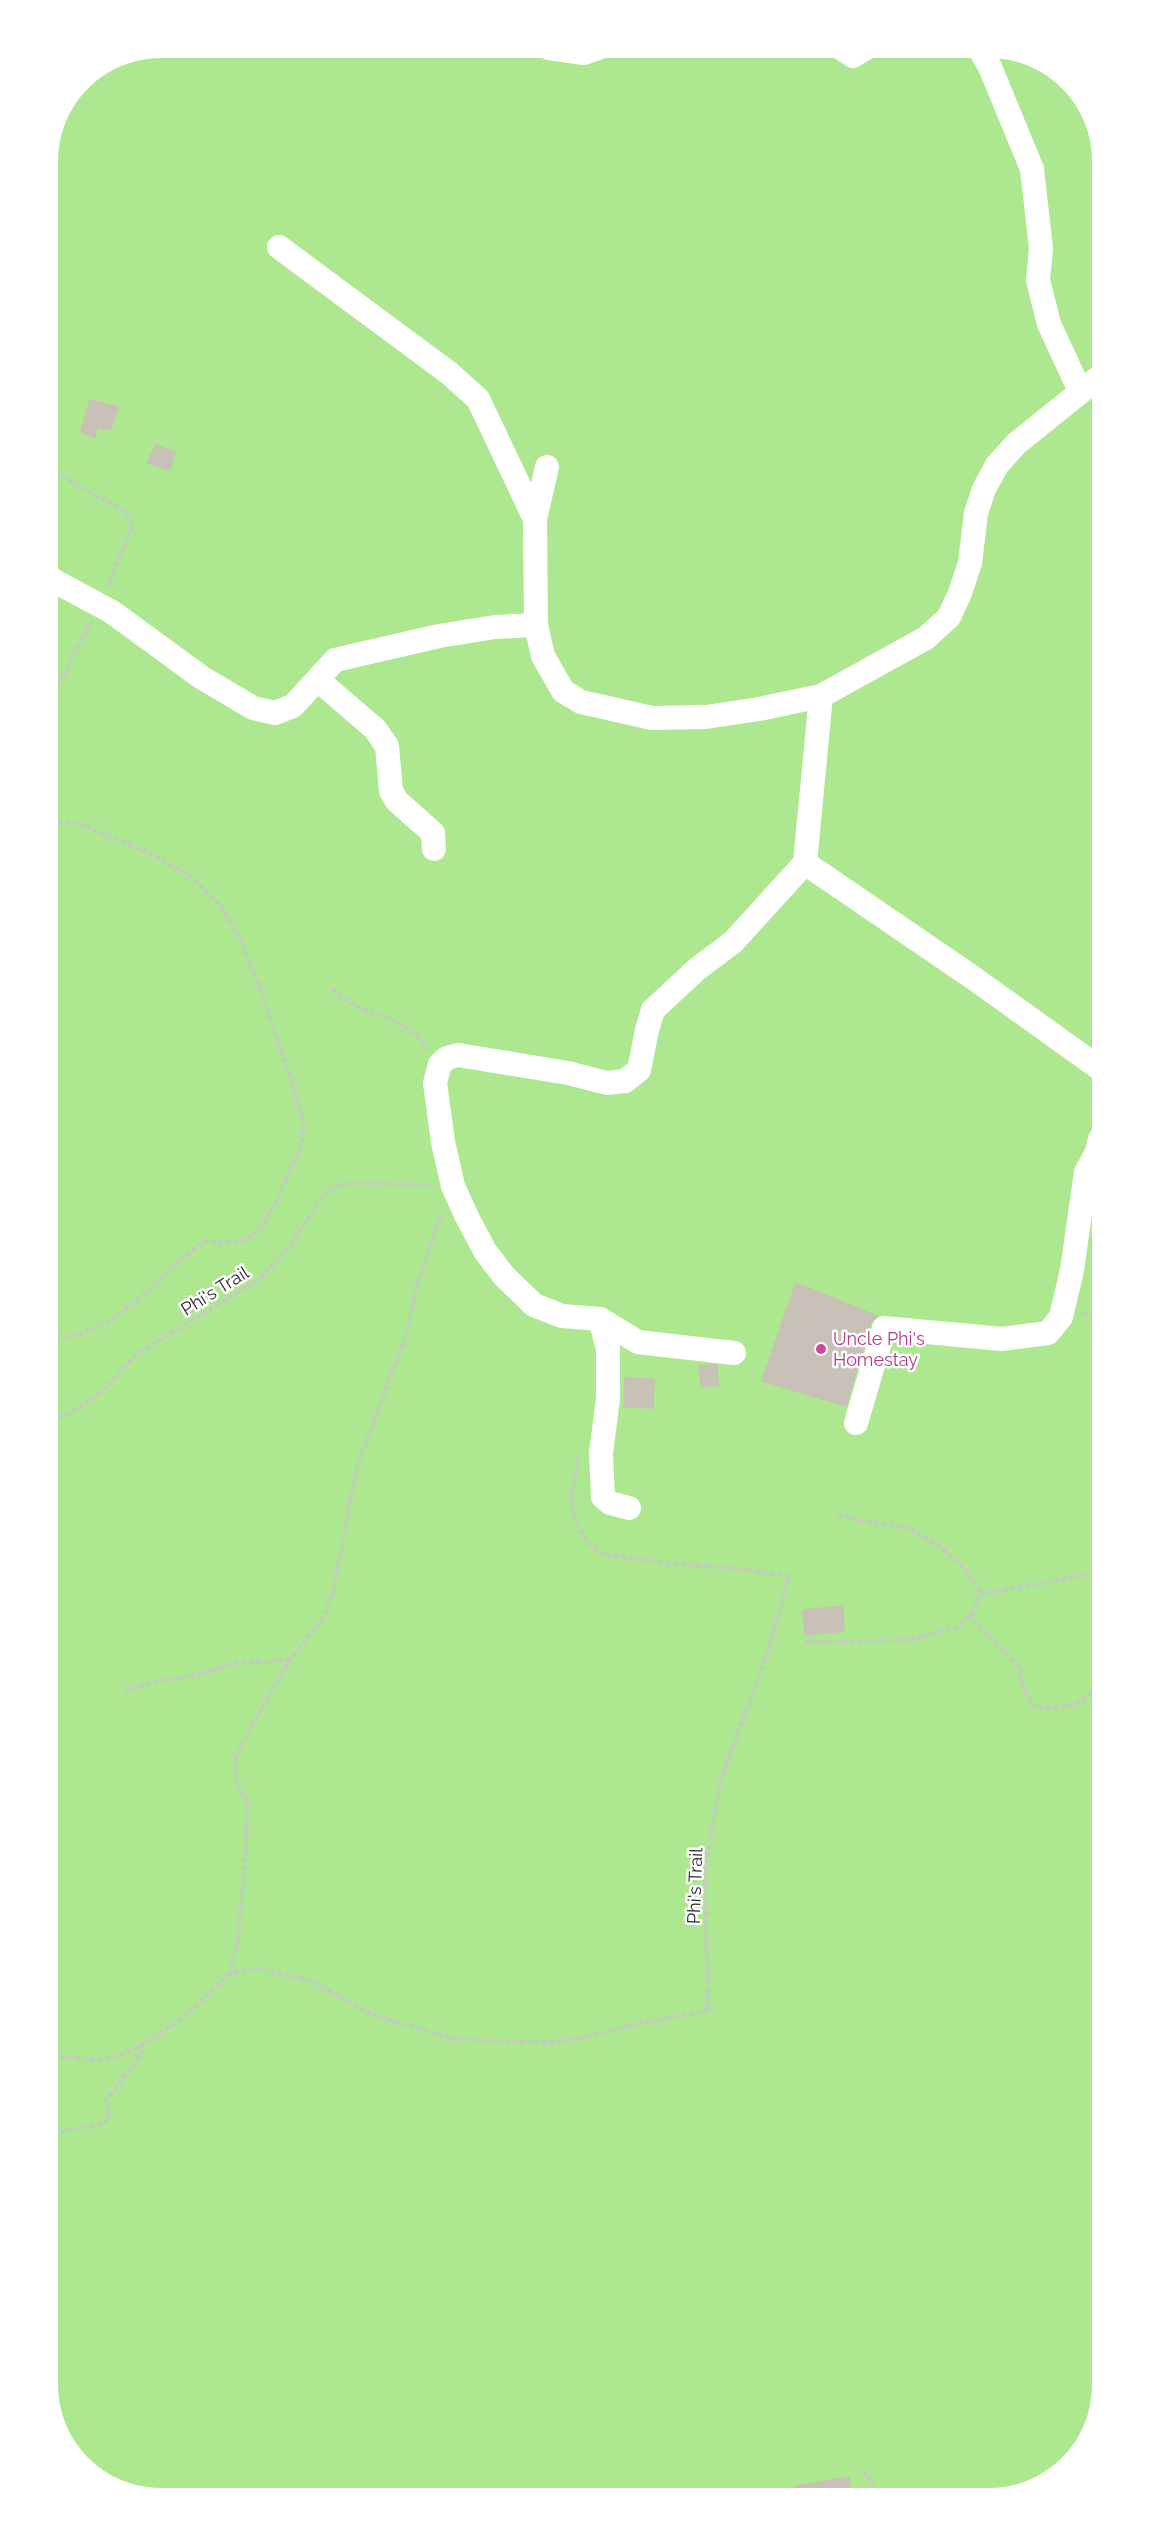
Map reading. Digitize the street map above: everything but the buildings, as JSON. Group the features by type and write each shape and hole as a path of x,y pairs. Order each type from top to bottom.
{"street":[{"path":"547,466 535,519 536,625 543,656 563,691 581,702 652,718 706,717 759,709 821,696 927,638 949,617 960,593 970,562 976,513 984,489 997,465 1016,444 1089,385 1049,324 1038,280 1041,248 1032,168 985,59"},
{"path":"279,247 449,373 478,399 535,519"},
{"path":"59,583 99,604 201,677 253,708 275,713 293,706 335,660 495,627 536,625"},
{"path":"318,680 375,729 387,746 392,791 404,809 433,833 434,849"},
{"path":"734,1353 638,1342 600,1319 562,1316 534,1305 504,1276 485,1251 453,1186 443,1142 435,1083 440,1064 447,1058 458,1055 568,1073 607,1083 625,1081 639,1070 644,1041 654,1010 696,970 733,942 805,863 821,696"},
{"path":"805,863 1093,1062"},
{"path":"856,1423 884,1328 1002,1339 1048,1334 1061,1317 1072,1270 1086,1172 1093,1159"},
{"path":"600,1319 608,1349 608,1399 601,1453 603,1497 610,1503 629,1508"}],"path":[{"path":"59,475 126,512 133,527 99,604 59,684"},
{"path":"58,1337 98,1329 152,1287 187,1253 204,1241 219,1244 241,1242 260,1230 277,1202 302,1143 303,1123 294,1088 257,981 240,939 219,904 191,877 157,857 77,823 59,822"},
{"path":"332,989 358,1008 403,1024 421,1038 432,1057 437,1073"},
{"name":"Phi's Trail","path":"58,1419 89,1402 135,1355 260,1279 290,1246 327,1191 350,1183 395,1182 453,1186"},
{"path":"58,2056 97,2060 119,2056 140,2046 186,2016 230,1974 238,1938 246,1848 247,1802 236,1778 236,1757 290,1660 323,1618 333,1592 357,1467 406,1336 419,1280 435,1227 453,1186"},
{"name":"Phi's Trail","path":"230,1974 255,1968 311,1981 373,2015 462,2040 546,2043 583,2038 627,2026 708,2010 705,1870 720,1782 766,1657 789,1576 602,1554 589,1544 575,1521 571,1498 580,1451"},
{"path":"838,1514 862,1521 905,1527 939,1545 967,1571 982,1594"},
{"path":"805,1642 909,1640 957,1627 969,1615 982,1594 1041,1582 1093,1575"},
{"path":"969,1615 1019,1666 1024,1691 1035,1707 1052,1709 1070,1707 1093,1693"},
{"path":"125,1691 157,1681 196,1675 235,1663 290,1660"},
{"path":"58,2133 105,2122 109,2113 106,2102 136,2063 142,2053 140,2046"},
{"path":"863,2471 875,2488"}],"green space":[{"path":"148,59 996,59 1029,66 1052,80 1079,110 1087,129 1093,162 1093,2385 1087,2418 1071,2448 1047,2471 1022,2483 1009,2487 989,2488 155,2488 122,2481 99,2467 80,2448 64,2418 58,2385 59,155 62,135 69,116 80,99 110,72"}],"place":[{"name":"Uncle Phi's Homestay","path":"821,1349"}]}
